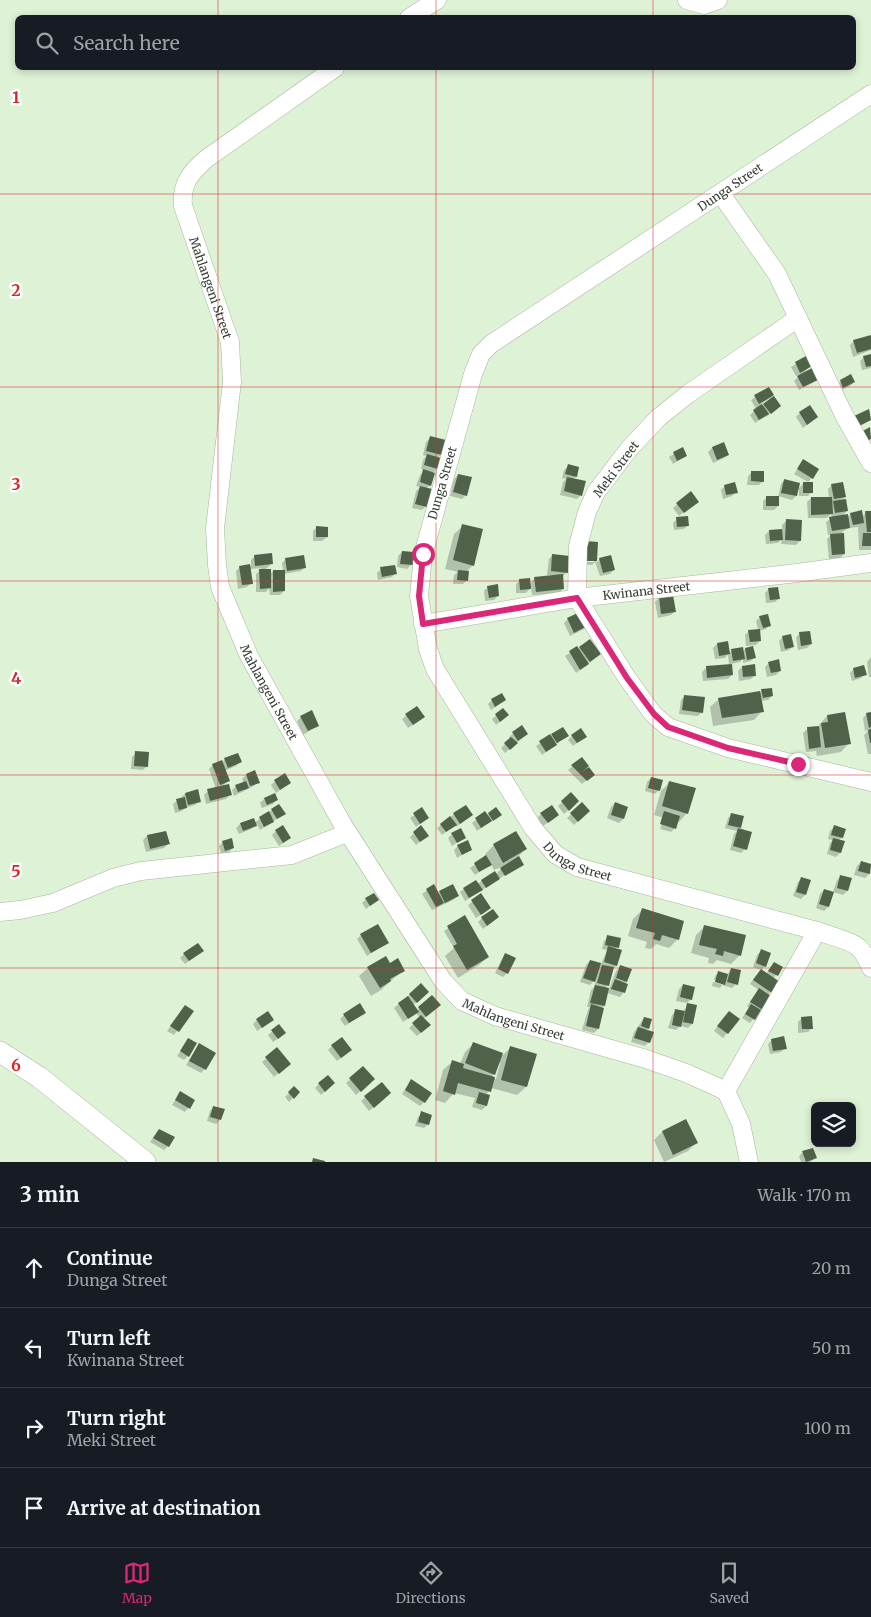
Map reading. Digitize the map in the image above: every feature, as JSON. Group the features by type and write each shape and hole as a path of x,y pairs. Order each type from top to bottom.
{"street":[{"path":"414,15 438,0"},
{"path":"687,0 704,5 718,0"},
{"name":"Mahlangeni Street","path":"332,70 206,159 194,170 187,180 182,194 186,215 230,342 232,382 215,528 220,587 249,656 347,833 443,980 462,1001 495,1016 646,1059 686,1073 726,1091"},
{"name":"Dunga Street","path":"871,94 491,344 482,354 473,374 423,554 419,596 428,649 435,669 533,828 555,854 577,867 817,932 857,946 865,955 871,968"},
{"path":"721,194 777,274 844,415 871,463"},
{"name":"Meki Street","path":"577,598 578,546 587,512 596,492 629,449 658,418 688,394 798,318"},
{"name":"Kwinana Street","path":"423,624 577,598 871,563"},
{"path":"577,598 627,678 654,714 668,727 728,748 871,782"},
{"path":"0,912 53,903 113,878 141,871 292,855 347,833"},
{"path":"749,1162 741,1124 726,1091 817,932"},
{"path":"0,1052 39,1077 145,1162"}],"building":[{"path":"871,335 871,349 857,353 853,340"},
{"path":"871,354 871,366 866,367 863,356"},
{"path":"806,356 812,366 800,373 795,362"},
{"path":"812,368 818,380 803,387 797,376"},
{"path":"851,374 855,382 843,388 840,380"},
{"path":"769,387 774,395 759,404 754,395"},
{"path":"774,396 781,406 771,414 763,404"},
{"path":"762,404 769,414 759,420 753,410"},
{"path":"810,405 818,417 807,425 799,412"},
{"path":"869,409 871,420 859,426 854,416"},
{"path":"870,427 871,439 863,443 859,433"},
{"path":"430,436 446,440 442,455 426,451"},
{"path":"724,442 729,455 717,460 712,447"},
{"path":"683,447 687,456 677,461 673,452"},
{"path":"427,454 441,458 438,469 424,465"},
{"path":"803,459 819,469 813,479 797,469"},
{"path":"568,464 579,467 577,477 565,474"},
{"path":"423,469 435,473 431,486 420,482"},
{"path":"751,471 764,471 764,482 751,481"},
{"path":"458,474 472,477 467,496 453,492"},
{"path":"567,477 586,481 582,496 564,491"},
{"path":"784,479 800,483 797,496 781,493"},
{"path":"735,482 738,493 726,495 724,485"},
{"path":"803,482 813,482 813,493 803,493"},
{"path":"843,482 846,497 834,499 831,484"},
{"path":"420,486 432,489 427,507 415,504"},
{"path":"691,491 699,502 684,513 676,503"},
{"path":"766,496 779,496 779,506 766,506"},
{"path":"811,497 832,497 833,514 811,515"},
{"path":"846,499 848,511 835,513 833,501"},
{"path":"862,510 864,523 853,525 850,513"},
{"path":"865,511 871,511 871,532 867,532"},
{"path":"848,514 850,528 832,531 829,517"},
{"path":"688,516 689,526 677,527 676,517"},
{"path":"786,519 802,520 801,541 785,540"},
{"path":"462,524 483,529 474,566 453,560"},
{"path":"316,526 328,527 328,537 316,537"},
{"path":"782,529 783,540 770,541 769,530"},
{"path":"844,533 845,554 832,555 830,534"},
{"path":"863,533 871,533 871,546 862,546"},
{"path":"586,541 598,542 597,561 585,561"},
{"path":"402,551 414,552 413,565 400,564"},
{"path":"272,553 273,564 255,566 254,555"},
{"path":"552,554 570,556 568,573 551,571"},
{"path":"304,555 306,568 287,571 285,558"},
{"path":"611,555 615,570 603,573 599,558"},
{"path":"250,564 253,584 242,585 239,566"},
{"path":"395,565 397,574 382,577 380,567"},
{"path":"259,569 271,569 271,588 260,589"},
{"path":"273,570 285,570 285,591 273,592"},
{"path":"458,570 469,571 468,581 457,580"},
{"path":"563,574 564,589 536,592 534,577"},
{"path":"530,578 531,589 520,590 519,579"},
{"path":"498,584 499,596 489,598 487,586"},
{"path":"778,587 780,599 770,600 768,588"},
{"path":"673,595 676,612 661,614 659,597"},
{"path":"582,611 589,625 574,633 567,618"},
{"path":"768,614 771,626 763,628 759,616"},
{"path":"760,629 761,641 750,642 748,630"},
{"path":"810,631 812,644 801,646 799,632"},
{"path":"791,634 794,647 785,649 782,636"},
{"path":"590,639 601,654 590,662 579,647"},
{"path":"728,641 730,654 719,656 717,643"},
{"path":"577,646 589,664 580,670 569,651"},
{"path":"753,646 756,658 747,660 745,648"},
{"path":"743,647 745,659 733,661 731,649"},
{"path":"779,659 781,671 771,673 768,662"},
{"path":"732,664 733,675 707,678 706,666"},
{"path":"755,664 756,676 743,677 742,666"},
{"path":"864,665 867,675 855,678 853,668"},
{"path":"772,688 773,696 763,698 761,689"},
{"path":"760,691 764,712 722,718 718,698"},
{"path":"502,693 506,700 495,707 491,699"},
{"path":"684,695 705,697 703,713 682,710"},
{"path":"417,706 425,717 413,725 405,714"},
{"path":"503,708 509,715 500,722 495,714"},
{"path":"312,710 319,726 308,731 300,716"},
{"path":"845,712 851,744 825,748 821,723 828,722 827,715"},
{"path":"871,712 871,727 869,728 866,713"},
{"path":"522,725 528,734 518,741 512,732"},
{"path":"819,726 821,747 809,749 807,727"},
{"path":"563,727 569,736 557,743 551,734"},
{"path":"581,728 587,737 577,743 571,735"},
{"path":"871,729 871,743 870,743 868,730"},
{"path":"550,734 557,745 546,752 539,741"},
{"path":"511,737 518,743 510,750 504,743"},
{"path":"135,751 149,752 148,767 134,766"},
{"path":"238,753 242,762 228,768 224,758"},
{"path":"582,757 589,766 582,772 589,767 595,775 587,781 571,765"},
{"path":"222,760 230,781 220,785 212,764"},
{"path":"255,770 260,783 250,786 246,774"},
{"path":"285,773 291,783 280,790 274,780"},
{"path":"651,777 663,780 660,791 648,788"},
{"path":"246,781 249,788 238,792 235,785"},
{"path":"669,781 696,788 688,814 662,806"},
{"path":"229,784 232,795 210,801 207,789"},
{"path":"198,789 201,802 188,805 185,793"},
{"path":"571,792 579,801 569,811 561,801"},
{"path":"275,793 278,800 267,805 264,798"},
{"path":"185,797 187,808 179,810 176,799"},
{"path":"582,802 590,811 578,822 570,813"},
{"path":"615,802 628,807 624,819 611,815"},
{"path":"279,804 286,814 277,819 271,809"},
{"path":"466,805 473,815 460,824 453,813"},
{"path":"552,805 559,815 548,823 540,813"},
{"path":"422,807 429,818 420,824 413,813"},
{"path":"496,807 502,815 493,821 488,813"},
{"path":"269,811 274,822 264,827 259,817"},
{"path":"485,811 492,821 481,828 475,818"},
{"path":"664,811 680,816 676,829 660,824"},
{"path":"731,813 744,816 741,828 728,825"},
{"path":"450,816 457,825 446,832 440,824"},
{"path":"254,818 257,826 243,831 240,823"},
{"path":"283,825 291,838 283,843 275,830"},
{"path":"421,825 429,836 420,842 413,832"},
{"path":"834,825 846,829 843,838 831,835"},
{"path":"461,828 466,838 457,843 451,833"},
{"path":"738,828 752,832 747,850 733,846"},
{"path":"166,831 170,844 150,849 147,835"},
{"path":"516,831 527,849 503,863 493,844"},
{"path":"232,838 234,848 225,851 222,841"},
{"path":"833,838 845,841 841,853 830,850"},
{"path":"468,840 472,850 462,855 457,845"},
{"path":"486,855 492,865 479,872 474,863"},
{"path":"519,856 524,865 505,876 500,868"},
{"path":"861,861 871,864 870,874 858,871"},
{"path":"495,871 500,879 486,888 481,880"},
{"path":"840,875 852,878 848,891 837,888"},
{"path":"801,877 811,880 806,895 796,892"},
{"path":"476,880 483,890 469,898 463,888"},
{"path":"434,884 444,903 436,907 426,889"},
{"path":"453,884 459,896 445,903 439,891"},
{"path":"824,889 834,892 829,907 819,904"},
{"path":"374,893 379,900 370,906 365,898"},
{"path":"481,893 491,908 481,915 471,900"},
{"path":"642,908 684,921 679,940 662,935 660,941 653,939 655,933 636,928"},
{"path":"493,909 499,917 487,926 481,917"},
{"path":"465,915 489,957 467,970 453,946 457,944 447,926"},
{"path":"378,924 389,943 371,953 360,934"},
{"path":"704,925 746,935 741,956 724,951 723,956 715,954 717,949 699,945"},
{"path":"607,935 621,938 619,948 605,945"},
{"path":"198,943 204,951 189,961 183,953"},
{"path":"608,946 622,950 617,966 604,962"},
{"path":"761,949 771,953 766,967 756,963"},
{"path":"505,953 516,958 508,974 498,969"},
{"path":"386,956 390,963 398,958 405,971 390,979 391,981 380,988 367,967"},
{"path":"590,960 601,963 595,982 583,978"},
{"path":"774,962 783,967 778,976 768,971"},
{"path":"602,965 614,967 609,986 597,983"},
{"path":"620,965 632,969 627,982 616,978"},
{"path":"731,968 741,970 738,985 727,982"},
{"path":"761,969 780,982 772,993 753,980"},
{"path":"718,971 728,974 725,985 715,982"},
{"path":"615,979 628,984 625,993 611,989"},
{"path":"421,983 429,992 417,1003 409,994"},
{"path":"683,984 695,987 692,1000 680,997"},
{"path":"595,985 609,988 605,1006 590,1003"},
{"path":"759,988 771,996 763,1010 750,1002"},
{"path":"432,995 441,1005 426,1017 418,1007"},
{"path":"408,996 419,1012 408,1019 398,1003"},
{"path":"360,1003 366,1013 349,1023 343,1014"},
{"path":"687,1003 697,1005 693,1024 683,1022"},
{"path":"591,1004 604,1008 599,1029 586,1026"},
{"path":"751,1004 761,1010 755,1020 745,1014"},
{"path":"185,1005 194,1011 179,1032 170,1026"},
{"path":"675,1009 685,1011 681,1027 672,1025"},
{"path":"268,1011 274,1020 262,1028 256,1019"},
{"path":"729,1011 740,1019 728,1034 717,1026"},
{"path":"421,1015 431,1025 421,1033 412,1023"},
{"path":"812,1016 813,1029 802,1029 801,1017"},
{"path":"644,1017 652,1019 649,1029 641,1026"},
{"path":"279,1024 286,1033 278,1039 271,1030"},
{"path":"638,1027 654,1032 650,1043 634,1038"},
{"path":"784,1036 787,1049 773,1051 771,1039"},
{"path":"342,1037 352,1050 341,1058 331,1045"},
{"path":"188,1038 197,1043 189,1057 180,1051"},
{"path":"473,1042 503,1053 495,1075 465,1063"},
{"path":"199,1043 216,1053 206,1070 189,1061"},
{"path":"510,1046 537,1054 527,1087 501,1080"},
{"path":"277,1047 291,1064 279,1074 265,1057"},
{"path":"452,1060 464,1064 463,1068 495,1077 491,1092 458,1083 455,1095 443,1091"},
{"path":"363,1066 375,1079 361,1092 349,1078"},
{"path":"328,1075 335,1083 325,1092 318,1083"},
{"path":"411,1079 432,1093 425,1103 405,1090"},
{"path":"382,1082 391,1093 374,1108 364,1096"},
{"path":"294,1086 300,1092 294,1099 288,1092"},
{"path":"180,1091 195,1100 190,1109 175,1100"},
{"path":"479,1092 490,1095 487,1106 476,1103"},
{"path":"213,1106 225,1109 221,1120 210,1117"},
{"path":"421,1111 432,1115 429,1125 418,1122"},
{"path":"686,1119 698,1143 673,1155 662,1131"},
{"path":"159,1129 175,1137 169,1147 153,1138"},
{"path":"813,1148 817,1158 806,1162 802,1151"},
{"path":"313,1158 325,1161 325,1162 312,1162"}],"route":[{"path":"423,554 419,596 423,624 577,598 627,678 654,714 668,727 728,748 798,764"}]}
